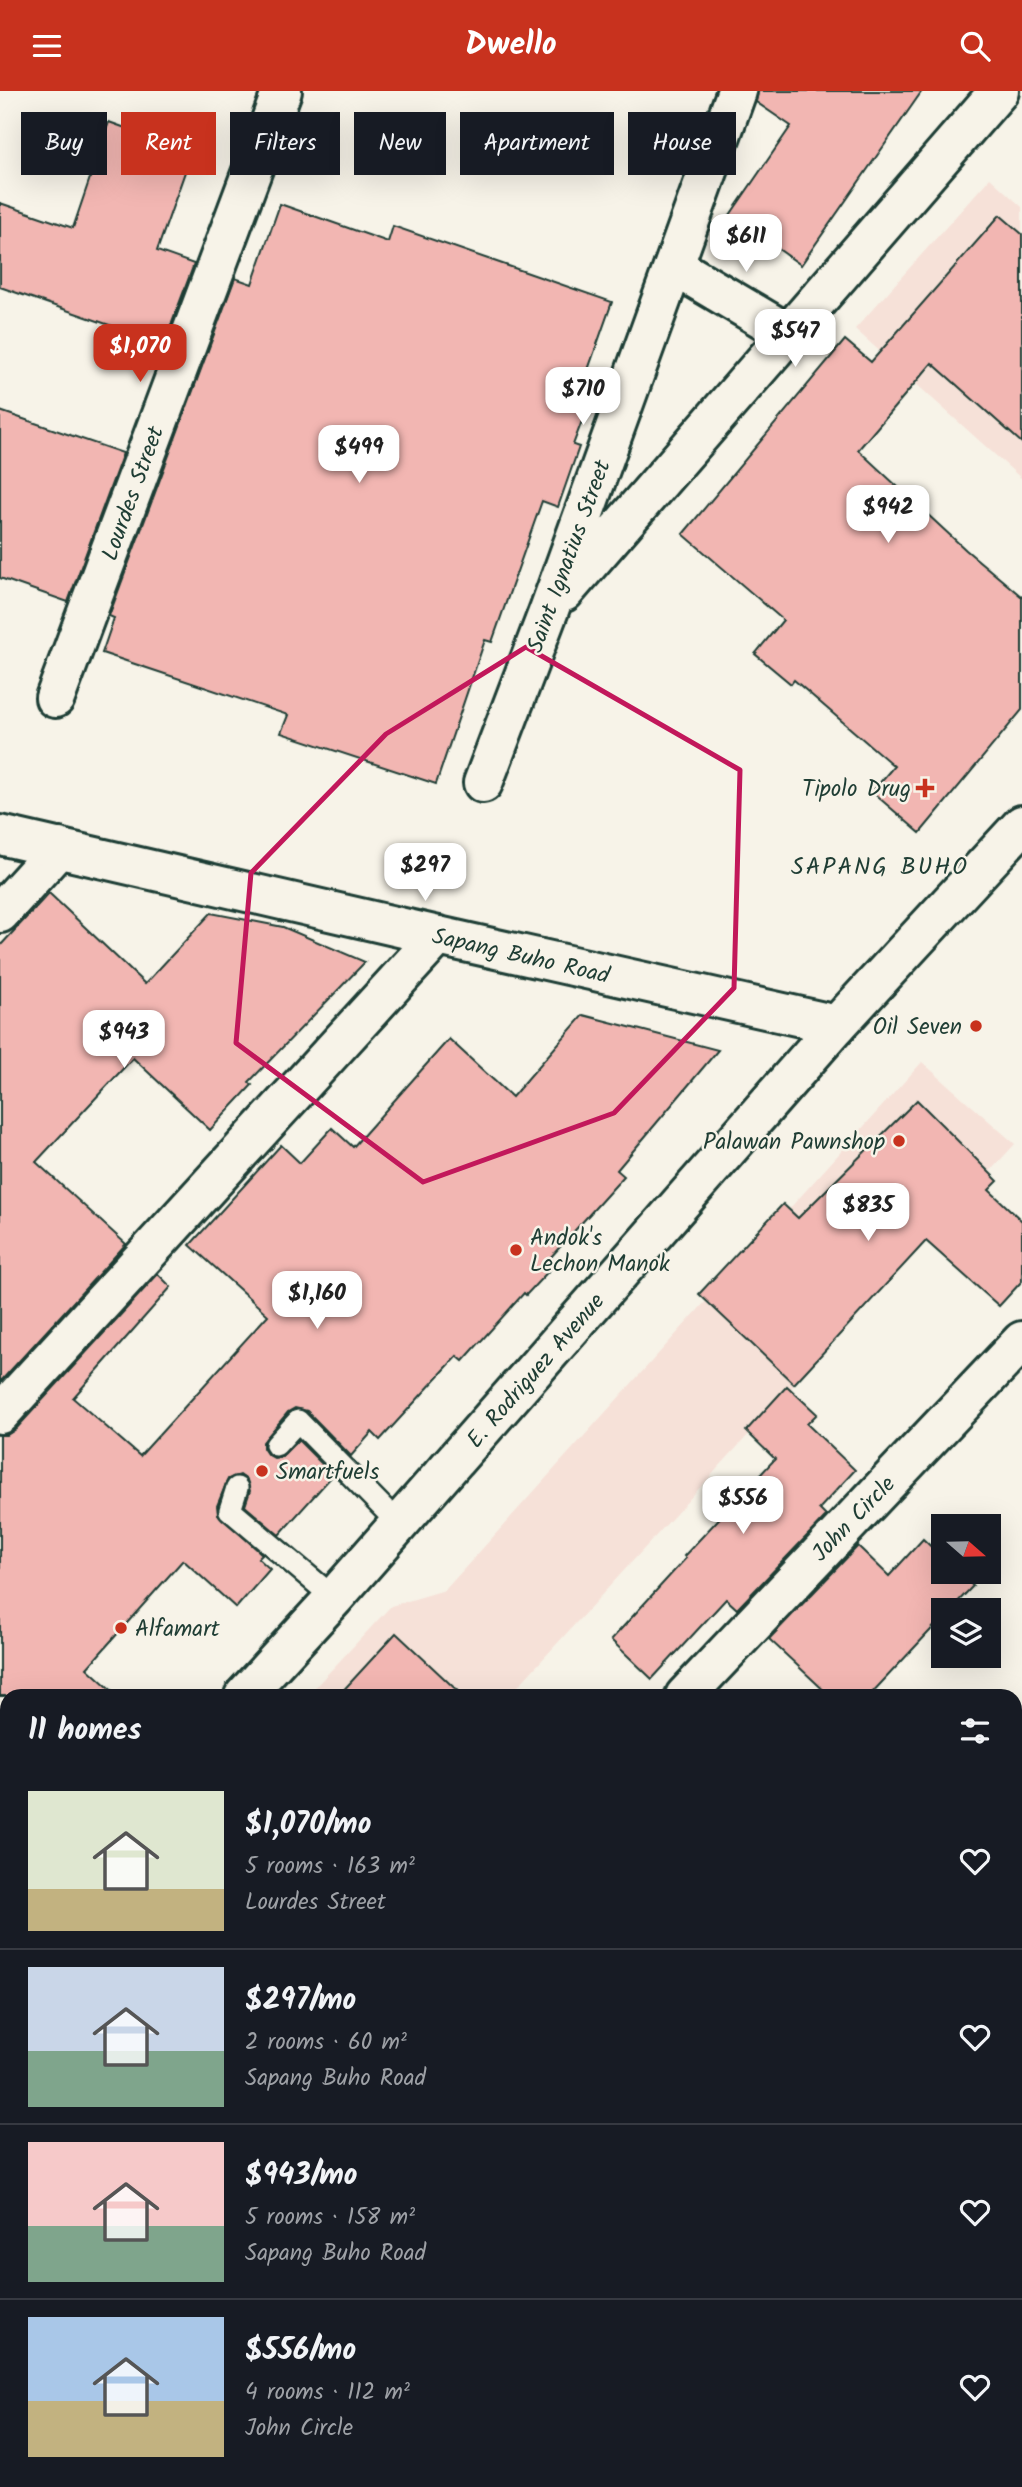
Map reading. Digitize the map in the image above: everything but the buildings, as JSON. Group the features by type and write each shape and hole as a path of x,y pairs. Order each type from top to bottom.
{"street":[{"name":"Lourdes Street","path":"55,698 282,91"},
{"name":"Saint Ignatius Street","path":"483,783 549,610 737,91"},
{"path":"549,610 999,91"},
{"path":"674,265 787,333"},
{"name":"E. Rodriguez Avenue","path":"250,1689 334,1598 837,1025 1022,825"},
{"name":"Sapang Buho Road","path":"0,835 837,1025"},
{"path":"0,913 59,848"},
{"path":"0,1415 438,936"},
{"name":"John Circle","path":"692,1689 1022,1341"}],"lane":[{"path":"276,1445 298,1421 399,1524"},
{"path":"237,1488 230,1510 334,1598"}],"highlighted area":[{"path":"526,647 740,770 734,988 614,1113 423,1182 236,1043 251,873 386,734"}],"shaded area":[{"path":"990,178 1022,207 1022,479 855,329"},
{"path":"922,1062 1015,1144 515,1689 314,1689 391,1606 445,1590"}],"place":[{"name":"Tipolo Drug","path":"925,788"},
{"name":"Oil Seven","path":"976,1026"},
{"name":"Palawan Pawnshop","path":"899,1141"},
{"name":"Andok's Lechon Manok","path":"516,1250"},
{"name":"Smartfuels","path":"262,1471"},
{"name":"Alfamart","path":"121,1628"}],"district":[{"name":"SAPANG BUHO","path":"880,866"}]}
